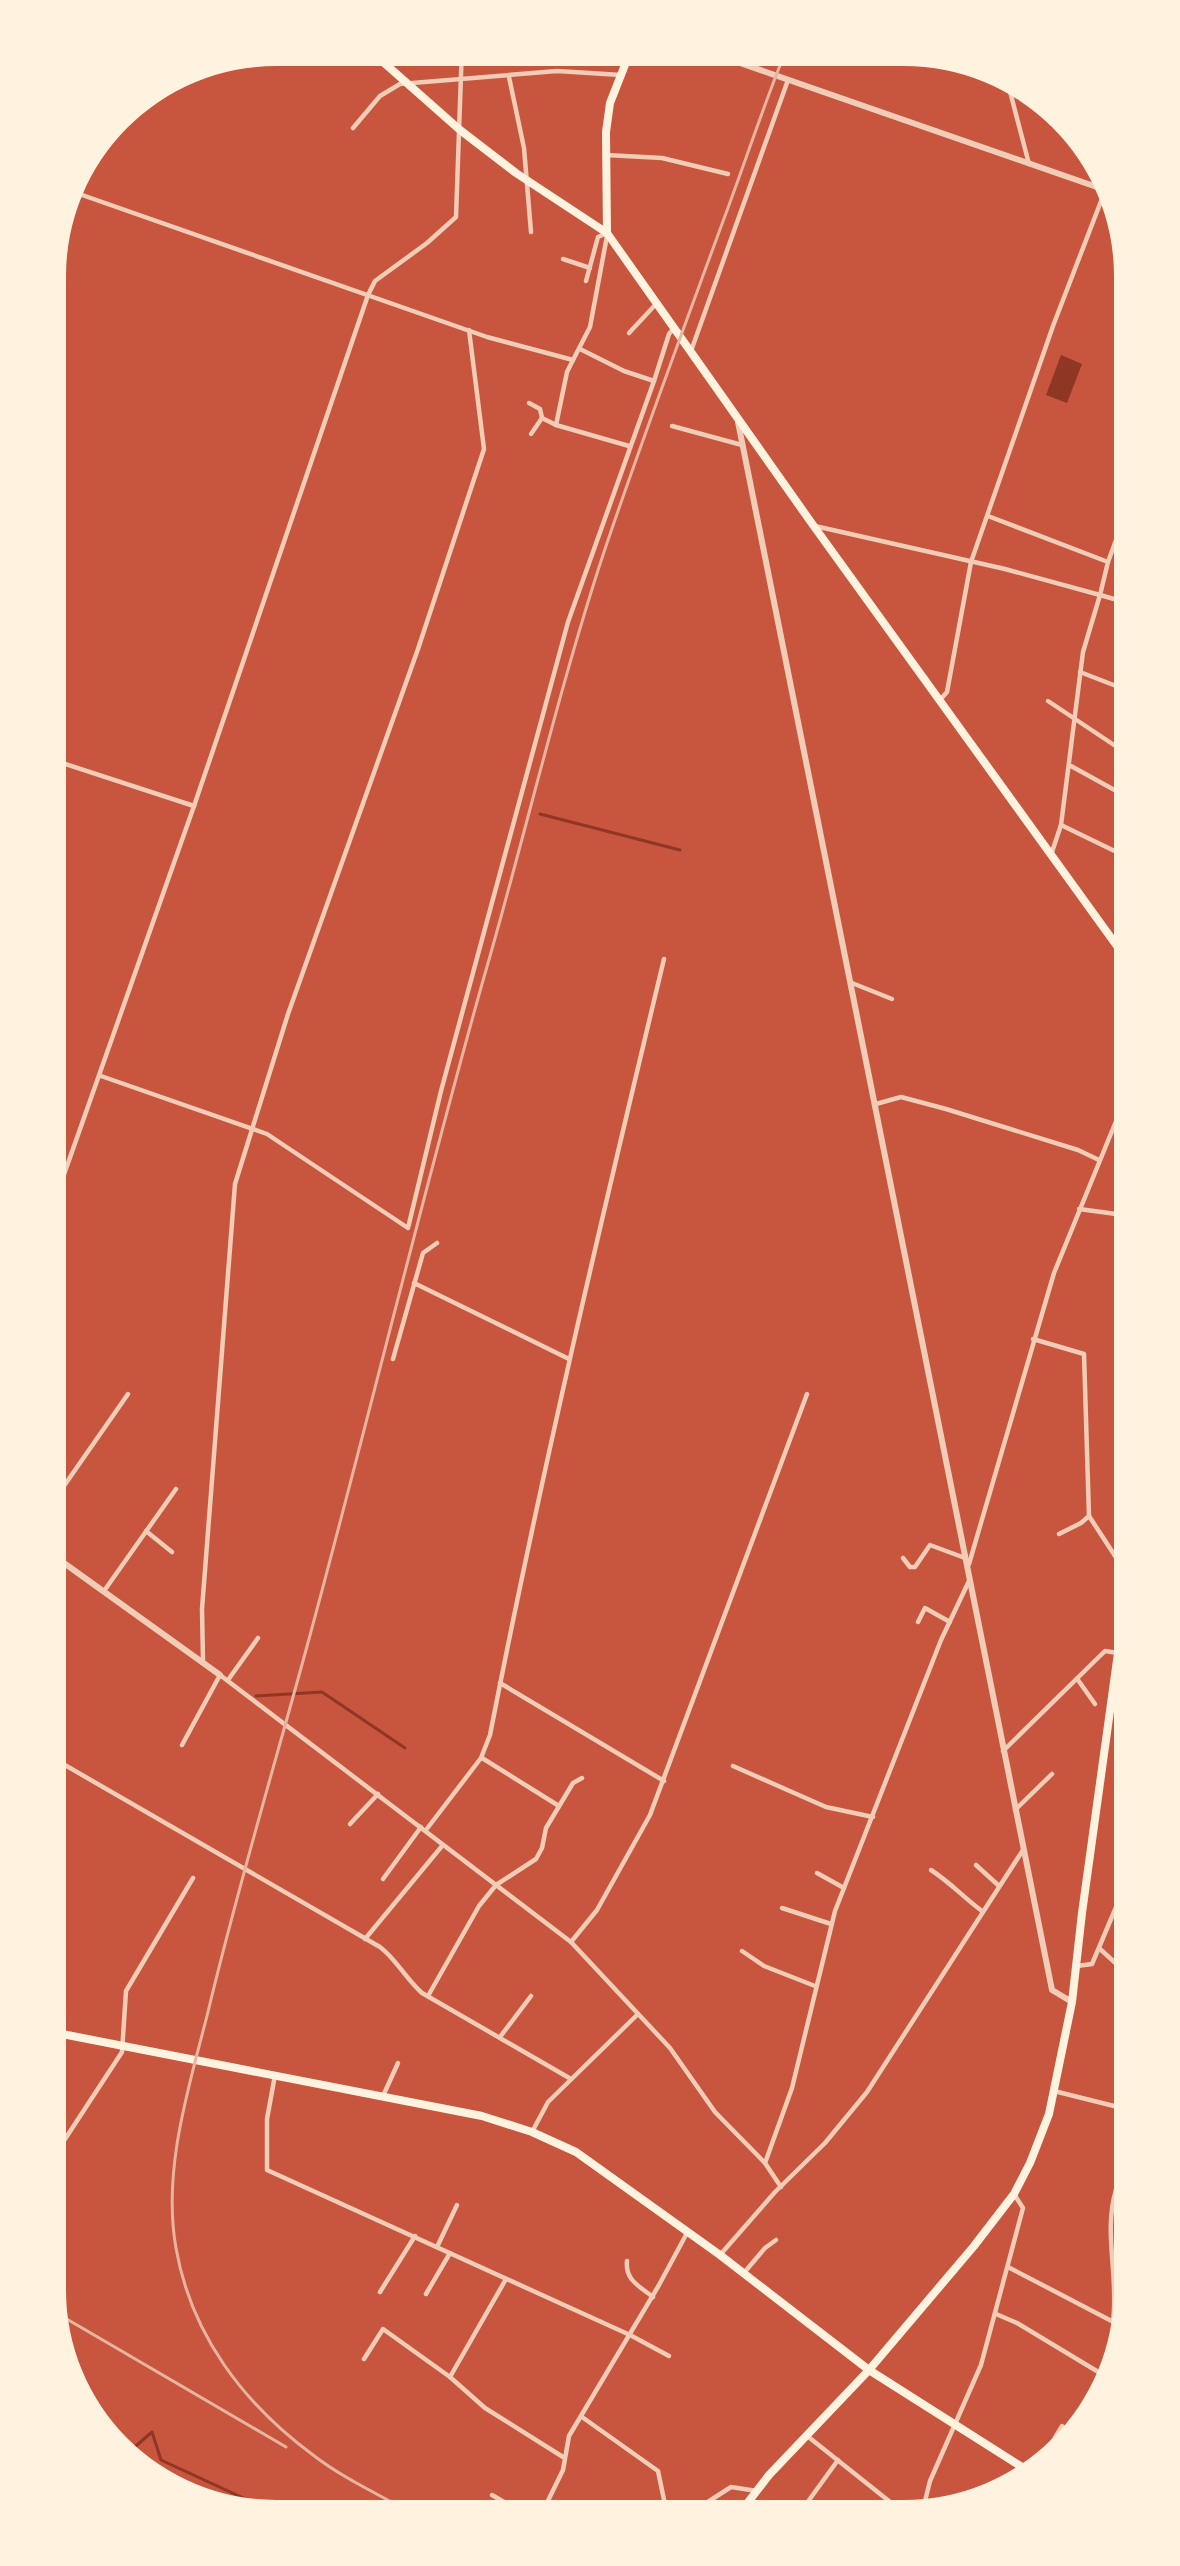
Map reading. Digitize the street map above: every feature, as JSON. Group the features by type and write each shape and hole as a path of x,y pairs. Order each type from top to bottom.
{"main road":[{"path":"388,66 527,182 607,233 1114,942"},
{"path":"607,233 610,103 624,66"},
{"path":"750,2500 869,2370 1015,2194 1049,2114 1072,2002 1114,1683"},
{"path":"66,2035 482,2116 532,2132 576,2152 869,2370 956,2428 1023,2464"}],"street":[{"path":"66,1171 368,295 375,281 456,217 461,66"},
{"path":"756,66 1092,184"},
{"path":"353,128 380,96 400,84 557,71 620,75"},
{"path":"509,75 524,148 531,232"},
{"path":"691,353 788,80"},
{"path":"1010,95 1029,164"},
{"path":"606,155 662,158 728,174"},
{"path":"83,196 469,330 573,360"},
{"path":"940,700 947,692 971,562 1053,326 1102,206"},
{"path":"586,281 598,237 607,233"},
{"path":"556,424 567,372 590,327 607,233"},
{"path":"562,260 590,268"},
{"path":"629,333 656,304"},
{"path":"101,1076 267,1134 408,1228 568,622 674,328"},
{"path":"203,1662 202,1609 235,1184 288,1014 484,449 469,330"},
{"path":"580,349 654,381"},
{"path":"529,403 540,409 542,418 531,434"},
{"path":"736,415 1052,1990 1072,2002"},
{"path":"542,418 629,446"},
{"path":"672,426 742,445"},
{"path":"988,516 1108,562"},
{"path":"813,525 1114,599"},
{"path":"1052,856 1061,825 1082,652 1114,546"},
{"path":"1080,673 1114,685"},
{"path":"1048,701 1114,744"},
{"path":"66,764 194,806"},
{"path":"1069,765 1114,790"},
{"path":"1061,825 1114,851"},
{"path":"383,1879 481,1758 490,1735 569,1358 664,958"},
{"path":"850,982 892,999"},
{"path":"874,1104 902,1097 1099,1160"},
{"path":"968,1568 1034,1339 1114,1125"},
{"path":"1079,1209 1114,1214"},
{"path":"393,1359 423,1253 436,1243"},
{"path":"414,1283 569,1358"},
{"path":"1034,1339 1084,1354 1089,1516 1114,1554"},
{"path":"66,1483 128,1394"},
{"path":"571,1942 597,1910 650,1815 807,1394"},
{"path":"104,1591 176,1489"},
{"path":"1059,1534 1089,1516"},
{"path":"146,1532 172,1552"},
{"path":"903,1558 915,1567 931,1545 965,1558"},
{"path":"66,1564 224,1677 571,1942 670,2048 715,2113 765,2163 781,2187"},
{"path":"765,2163 792,2088 831,1924 969,1581"},
{"path":"918,1622 925,1608 950,1622"},
{"path":"182,1745 224,1677 258,1638"},
{"path":"1003,1751 1105,1651 1114,1652"},
{"path":"1078,1680 1095,1704"},
{"path":"500,1683 664,1781"},
{"path":"481,1758 559,1806"},
{"path":"66,1766 388,1953 406,1979 428,1996 571,2079"},
{"path":"734,1766 826,1807 873,1817"},
{"path":"1015,1810 1052,1774"},
{"path":"428,1996 478,1906 496,1885 536,1858 546,1828 573,1783 582,1778"},
{"path":"350,1824 378,1794"},
{"path":"365,1939 444,1844"},
{"path":"720,2255 869,2089 1023,1850"},
{"path":"976,1864 998,1885"},
{"path":"932,1870 982,1911"},
{"path":"817,1873 844,1888"},
{"path":"66,2137 124,2046 126,1991 193,1878"},
{"path":"782,1908 831,1924"},
{"path":"1076,1966 1092,1964 1114,1914"},
{"path":"1100,1949 1114,1961"},
{"path":"742,1952 815,1986"},
{"path":"500,2037 531,1996"},
{"path":"532,2132 548,2102 638,2014"},
{"path":"383,2097 398,2063"},
{"path":"275,2075 267,2119 268,2170 669,2356"},
{"path":"1054,2090 1114,2106"},
{"path":"926,2498 976,2380 1023,2208 1015,2194"},
{"path":"1114,2196 1108,2213 1114,2277"},
{"path":"437,2247 457,2205"},
{"path":"548,2500 563,2470 569,2436 687,2233"},
{"path":"380,2293 415,2236"},
{"path":"743,2274 776,2240"},
{"path":"426,2294 450,2253"},
{"path":"627,2261 632,2281 652,2296"},
{"path":"1008,2267 1112,2320"},
{"path":"451,2377 506,2278"},
{"path":"995,2314 1098,2371"},
{"path":"364,2359 383,2329 451,2377 485,2408 564,2458"},
{"path":"582,2417 658,2471 664,2500"},
{"path":"1059,2431 1062,2426"},
{"path":"806,2435 888,2500"},
{"path":"809,2500 838,2460"},
{"path":"711,2500 731,2487 757,2491"},
{"path":"492,2495 501,2500"}],"shaded area":[{"path":"1061,355 1082,364 1067,403 1046,395"}],"waterway":[{"path":"540,814 680,850"},
{"path":"256,1696 322,1692 405,1748"},
{"path":"135,2446 152,2432 161,2460 240,2496"}],"railway":[{"path":"387,2500 350,2480 288,2435 224,2365 183,2280 173,2219 175,2159 231,1921 572,657 632,470 780,66"},
{"path":"68,2320 286,2447"}]}
